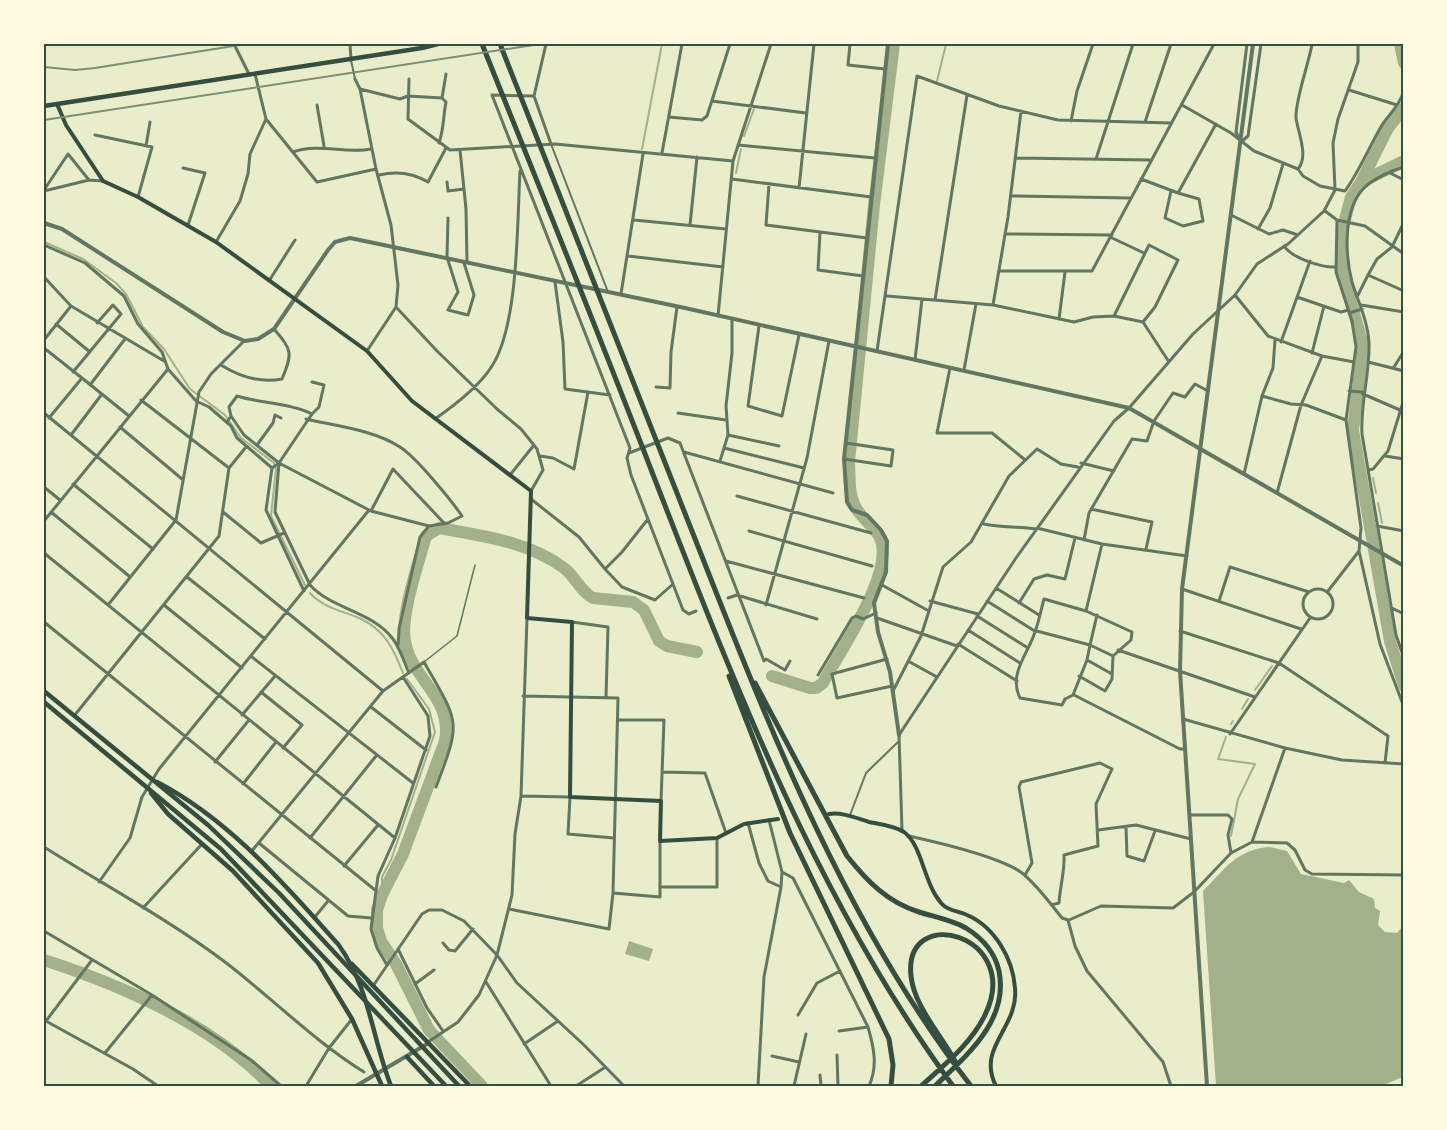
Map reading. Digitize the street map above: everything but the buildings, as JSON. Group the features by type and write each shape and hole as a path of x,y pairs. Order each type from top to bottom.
{"highway":[{"path":"482,44 711,624 756,732 809,849 870,962 932,1058 953,1086"},
{"path":"500,44 739,653 793,780 853,903 971,1086"},
{"path":"711,624 754,745 790,833 873,1001 889,1039 893,1065 891,1086"},
{"path":"739,653 847,856 862,875 885,895 907,907 965,928 984,942 994,957 1000,984 994,1015 976,1045 934,1086"},
{"path":"921,1086 971,1038 984,1017 991,998 990,973 982,955 968,940 950,933 942,933 924,942 916,951 911,969 914,989 945,1047"}],"main road":[{"path":"44,106 351,60 438,44"},
{"path":"57,104 66,124 103,181 138,197 216,242 367,351 412,401 531,491 527,618 572,621 570,797 661,801 660,840 717,838 748,824 778,819"},
{"path":"44,691 208,825 317,934 459,1086"},
{"path":"44,702 221,849 311,941 446,1086"},
{"path":"152,779 183,796 224,827 251,852 314,918 352,964 470,1086"},
{"path":"147,787 168,814 232,871 318,963 352,1019 382,1086"},
{"path":"829,814 849,816 902,830 915,845 932,893 945,907 969,915 987,928 1008,958 1015,988 1015,1007 991,1055 988,1067 996,1086"},
{"path":"352,964 375,1025 391,1086"},
{"path":"407,1057 434,1086"}],"street":[{"path":"234,44 253,75 266,119 317,182 376,170"},
{"path":"350,44 355,79 360,89 376,170 391,225 398,285 396,307 367,351"},
{"path":"546,44 534,96 550,144 608,292"},
{"path":"662,153 682,44"},
{"path":"669,117 702,120 707,116 730,44"},
{"path":"718,316 733,161 771,44"},
{"path":"799,188 814,44"},
{"path":"850,44 848,65 885,69"},
{"path":"888,44 848,443 847,502 855,511 863,514 881,530 886,541 888,557 882,585 874,603 887,659 898,735 902,830"},
{"path":"1071,121 1077,91 1093,44"},
{"path":"1096,159 1133,44"},
{"path":"1145,122 1171,44"},
{"path":"999,271 1092,271 1214,44"},
{"path":"1241,142 1236,132 1247,44"},
{"path":"1207,1086 1180,671 1180,632 1182,589 1253,44"},
{"path":"1241,142 1248,136 1261,44"},
{"path":"1298,169 1302,162 1302,144 1296,118 1312,44"},
{"path":"898,735 1036,528 1113,421 1129,408 1193,334 1235,295 1257,264 1298,235 1324,211 1335,190 1333,143 1358,62 1358,44"},
{"path":"442,98 446,74"},
{"path":"877,351 917,76 967,95 1021,111 1071,121 1172,123"},
{"path":"1404,76 1404,84"},
{"path":"409,79 408,119 446,148 460,150 550,144 733,161"},
{"path":"360,89 400,99 408,96 442,98 446,102 443,116 444,128 439,143"},
{"path":"1182,105 1216,124 1254,152 1298,169 1303,176 1320,186 1345,191 1363,166 1383,124 1397,105 1404,89"},
{"path":"1349,90 1397,105"},
{"path":"534,96 492,95 630,448 627,464 683,610 688,614 696,611"},
{"path":"936,300 967,95"},
{"path":"712,101 806,113"},
{"path":"317,105 324,146"},
{"path":"993,305 1011,196 1021,111"},
{"path":"216,242 240,201 248,174 250,154 266,119"},
{"path":"146,146 150,122"},
{"path":"1178,193 1216,124"},
{"path":"95,135 152,147 138,197"},
{"path":"738,145 875,158"},
{"path":"293,152 324,146 358,151 372,149"},
{"path":"379,175 400,173 419,177 428,182 446,148"},
{"path":"448,218 447,257 458,292 448,310 468,315 474,295 465,261 464,189 460,150"},
{"path":"44,190 68,154 89,180"},
{"path":"621,295 644,154"},
{"path":"690,225 697,157"},
{"path":"1015,158 1151,160"},
{"path":"1258,229 1270,208 1283,163"},
{"path":"1404,167 1363,189 1352,211 1350,221 1349,264 1369,344 1362,393 1362,434 1392,608 1404,658"},
{"path":"183,168 205,173 188,225"},
{"path":"435,419 473,386 493,365 499,352 509,312 514,272 521,169"},
{"path":"1390,173 1404,180"},
{"path":"732,179 871,197"},
{"path":"1141,179 1199,199 1203,220 1183,226 1165,218 1171,191"},
{"path":"44,190 89,180 103,181"},
{"path":"447,182 448,191 464,189"},
{"path":"770,184 765,225 867,238"},
{"path":"1011,196 1130,198"},
{"path":"1324,211 1338,220 1365,226 1404,254"},
{"path":"1232,215 1269,234 1283,230 1298,235"},
{"path":"634,220 726,230"},
{"path":"1338,220 1336,267 1356,333 1346,420 1358,495 1359,551 1380,644 1404,707"},
{"path":"1358,295 1377,259 1392,247 1404,222"},
{"path":"44,223 62,229 223,332 245,341 258,339 274,329 335,242 350,238 677,307 1129,408 1404,566"},
{"path":"820,232 818,270 863,276"},
{"path":"1005,234 1111,236 1144,253"},
{"path":"269,281 295,240"},
{"path":"44,245 84,263 114,286 124,296 138,324 162,352 168,369 197,399 229,419 257,445 275,466 275,512 281,535 304,591"},
{"path":"1114,316 1149,245 1178,260 1155,307 1143,322"},
{"path":"1284,246 1287,250 1327,268 1336,267"},
{"path":"628,256 723,267"},
{"path":"1281,342 1310,261"},
{"path":"1059,319 1065,272"},
{"path":"1368,275 1404,291"},
{"path":"44,277 71,306 165,362"},
{"path":"555,282 563,342 565,389 610,395"},
{"path":"1235,295 1268,336 1275,340 1322,356 1354,362"},
{"path":"886,296 993,305 1074,322 1093,316 1114,316 1143,322 1169,362"},
{"path":"1298,297 1341,312 1361,308 1404,312"},
{"path":"915,360 922,299"},
{"path":"964,370 976,304"},
{"path":"74,372 121,314 113,305 97,323"},
{"path":"44,340 71,306"},
{"path":"1312,352 1324,306"},
{"path":"396,307 473,386 521,429 534,446 540,456 543,470 531,491"},
{"path":"656,387 670,388 671,352 677,307"},
{"path":"720,462 728,435 732,320"},
{"path":"56,324 90,352"},
{"path":"759,326 747,406 782,416 799,335"},
{"path":"221,365 255,379 265,381 282,379 291,359 290,350 274,329"},
{"path":"90,385 125,339"},
{"path":"1244,474 1262,396 1273,368 1275,340"},
{"path":"108,604 176,520 197,399 202,385 245,341"},
{"path":"766,604 815,425 829,341"},
{"path":"44,348 129,416"},
{"path":"1394,368 1404,351"},
{"path":"1277,493 1301,405 1322,356"},
{"path":"1367,362 1404,371"},
{"path":"950,368 937,433 992,434 1024,459"},
{"path":"44,521 168,369"},
{"path":"50,418 82,378"},
{"path":"312,382 324,385 319,406 306,418 275,466 267,510 310,585 330,602 376,623 394,640 411,672"},
{"path":"1084,540 1091,509 1132,439 1147,441 1155,422 1173,393 1185,397 1195,384 1208,391"},
{"path":"1350,391 1362,393 1400,411"},
{"path":"540,456 553,458 574,469 588,392"},
{"path":"71,435 102,394"},
{"path":"306,418 376,436 400,447 443,491 462,516 429,526 370,510 275,466 246,447 229,419 228,411 237,396 270,405 303,409 312,414"},
{"path":"1262,396 1301,405 1346,420"},
{"path":"1368,470 1373,470 1385,456 1404,399"},
{"path":"141,400 229,468"},
{"path":"44,413 383,691"},
{"path":"678,413 727,420"},
{"path":"257,445 273,423 275,415 281,418"},
{"path":"120,427 182,479"},
{"path":"728,435 779,446"},
{"path":"629,453 668,438 680,443 764,661 766,659 785,670 790,662"},
{"path":"848,443 893,450 891,466 848,459"},
{"path":"510,475 534,446"},
{"path":"74,716 219,536 229,468 246,447"},
{"path":"724,448 804,468"},
{"path":"892,689 921,636 930,601 943,567 971,542 984,524 1001,489 1024,459 1037,449 1061,464 1114,471"},
{"path":"683,452 832,493"},
{"path":"1385,456 1404,459"},
{"path":"99,882 130,838 147,787 152,779 370,510 393,469 444,523"},
{"path":"73,484 153,549"},
{"path":"44,487 60,500"},
{"path":"736,496 871,533"},
{"path":"531,499 579,537 604,569 622,587 655,600 673,584"},
{"path":"1091,509 1152,522 1146,549"},
{"path":"51,512 129,576"},
{"path":"222,512 261,543 281,535"},
{"path":"604,569 622,552 648,519"},
{"path":"984,524 1006,529 1015,526 1036,528 1102,544 1187,556"},
{"path":"398,648 399,628 420,537 429,526"},
{"path":"1377,526 1404,531"},
{"path":"749,531 872,566"},
{"path":"1019,603 1034,579 1047,574 1065,579 1075,538"},
{"path":"1086,611 1102,544"},
{"path":"1328,591 1359,551"},
{"path":"44,553 394,838"},
{"path":"726,561 864,598"},
{"path":"1219,601 1230,567 1309,592 1321,588 1328,591 1334,604 1329,613 1324,618 1310,618"},
{"path":"187,577 266,639"},
{"path":"882,585 908,597 928,610"},
{"path":"996,588 1039,615"},
{"path":"1182,589 1301,629"},
{"path":"1309,592 1304,605 1310,618"},
{"path":"728,598 737,595 817,620"},
{"path":"1079,676 1105,691 1112,674 1113,656 1131,640 1132,633 1097,615 1044,599 1036,631 1020,663 1015,689 1020,698 1062,705 1065,699 1073,695 1079,676 1087,660 1097,615"},
{"path":"930,601 978,615 1028,648"},
{"path":"987,601 1036,631 1090,645 1113,656"},
{"path":"164,605 242,668"},
{"path":"1392,608 1404,614"},
{"path":"818,675 852,618 856,616 863,619 876,616 921,636 958,645 1017,681"},
{"path":"356,1086 427,1044 469,1009 486,982 497,955 509,909 521,796 527,618"},
{"path":"1230,734 1310,618"},
{"path":"572,621 608,627 606,698"},
{"path":"44,622 375,890"},
{"path":"968,630 1020,663"},
{"path":"1180,632 1278,663 1388,736 1385,763"},
{"path":"1118,650 1255,697"},
{"path":"252,656 413,783"},
{"path":"887,659 832,674 837,698 892,689"},
{"path":"1087,660 1112,674"},
{"path":"908,661 937,677"},
{"path":"251,852 383,691 422,664 446,700 455,722 452,742 436,787"},
{"path":"242,715 275,676"},
{"path":"388,963 377,948 371,918 375,890 378,876 426,750 431,724 403,677"},
{"path":"261,692 302,725 283,748"},
{"path":"1073,695 1180,749 1185,749"},
{"path":"509,909 609,929 613,893 618,698 523,696"},
{"path":"371,706 426,750"},
{"path":"1183,719 1230,734 1342,760 1404,765"},
{"path":"215,762 249,720"},
{"path":"618,720 664,720 661,801"},
{"path":"243,784 276,742"},
{"path":"849,816 862,779 898,742"},
{"path":"1251,842 1285,748"},
{"path":"310,838 376,756"},
{"path":"1024,875 1030,870 1032,863 1019,787 1021,782 1100,763 1112,769 1096,804 1098,846 1064,855 1065,869 1060,885 1059,903 1051,905"},
{"path":"662,772 705,773 726,833"},
{"path":"521,796 570,797 568,834 614,838"},
{"path":"1189,815 1228,815 1232,819 1228,835 1231,853"},
{"path":"758,1086 764,977 782,872 769,820"},
{"path":"748,824 759,863 768,882 781,887"},
{"path":"344,866 378,825"},
{"path":"1098,830 1136,825 1191,839"},
{"path":"1125,827 1126,856 1144,861 1155,830"},
{"path":"908,836 947,844 1009,865 1024,875 1062,918 1068,920 1101,906 1168,909 1194,892 1231,853 1251,842 1287,843 1295,850 1305,870 1312,874 1404,875"},
{"path":"660,887 717,887 717,838"},
{"path":"613,893 660,897 660,840"},
{"path":"258,843 348,916 371,918"},
{"path":"143,908 202,844"},
{"path":"44,848 181,930 226,963 329,1048 364,1072"},
{"path":"782,872 793,878 868,1027 875,1052 875,1069 869,1086"},
{"path":"314,918 329,900"},
{"path":"373,986 422,914 429,910 448,912 472,928 497,955 517,983 624,1086"},
{"path":"1068,920 1075,946 1087,970 1162,1062 1171,1086"},
{"path":"443,943 449,950 455,951 472,928"},
{"path":"44,931 152,995 251,1060 281,1086"},
{"path":"398,949 427,1008 444,1032"},
{"path":"92,960 45,1021 105,1053 158,1086"},
{"path":"415,984 434,970"},
{"path":"798,1015 817,983 840,971"},
{"path":"486,982 551,1086"},
{"path":"105,1053 152,995"},
{"path":"306,1086 329,1048 352,1019"},
{"path":"524,1044 558,1021"},
{"path":"839,1031 868,1027"},
{"path":"794,1086 806,1034"},
{"path":"837,1055 838,1086"},
{"path":"772,1056 800,1062"},
{"path":"576,1086 604,1068"},
{"path":"820,1075 821,1086"}],"lane":[{"path":"422,664 450,642 460,630 475,565"}],"shaded area":[{"path":"1270,847 1287,851 1301,874 1344,883 1349,880 1359,892 1374,899 1375,908 1380,911 1378,925 1385,932 1397,933 1403,926 1403,1077 1381,1086 1216,1086 1203,891 1240,856"},
{"path":"629,941 653,949 649,961 625,954"}],"waterway":[{"path":"642,149 662,44"},
{"path":"772,676 810,688 816,688 823,683 853,632 881,569 883,551 879,536 855,506 850,488 849,462 874,205 894,44"},
{"path":"937,81 946,44"},
{"path":"1400,44 1404,63"},
{"path":"1404,108 1388,128 1351,197 1343,227 1342,245 1342,271 1363,345 1353,430 1390,641 1404,686"},
{"path":"744,136 754,109"},
{"path":"736,173 741,149"},
{"path":"1361,182 1404,161"},
{"path":"44,242 83,259 116,283 126,294 143,327 164,349 190,389 225,415 241,438 274,463 276,469 271,516 305,585"},
{"path":"1373,478 1376,493"},
{"path":"1378,503 1382,523"},
{"path":"482,1086 429,1030 396,964 381,941 377,928 377,910 382,895 403,854 445,741 446,726 443,712 415,666 405,641 405,618 426,536 439,528 488,537 535,551 564,568 593,598 633,602 644,610 659,641 667,646 697,652"},
{"path":"310,593 327,606 361,619 376,629 392,649 403,673"},
{"path":"1255,690 1272,666"},
{"path":"382,895 382,877 391,860 435,732 429,709 407,679"},
{"path":"1242,709 1248,699"},
{"path":"1226,737 1218,759 1255,764 1238,799 1231,836"},
{"path":"44,960 135,995 194,1026 248,1064 271,1086"}],"railway":[{"path":"44,67 75,70 95,68 246,44"},
{"path":"44,120 540,44"}]}
